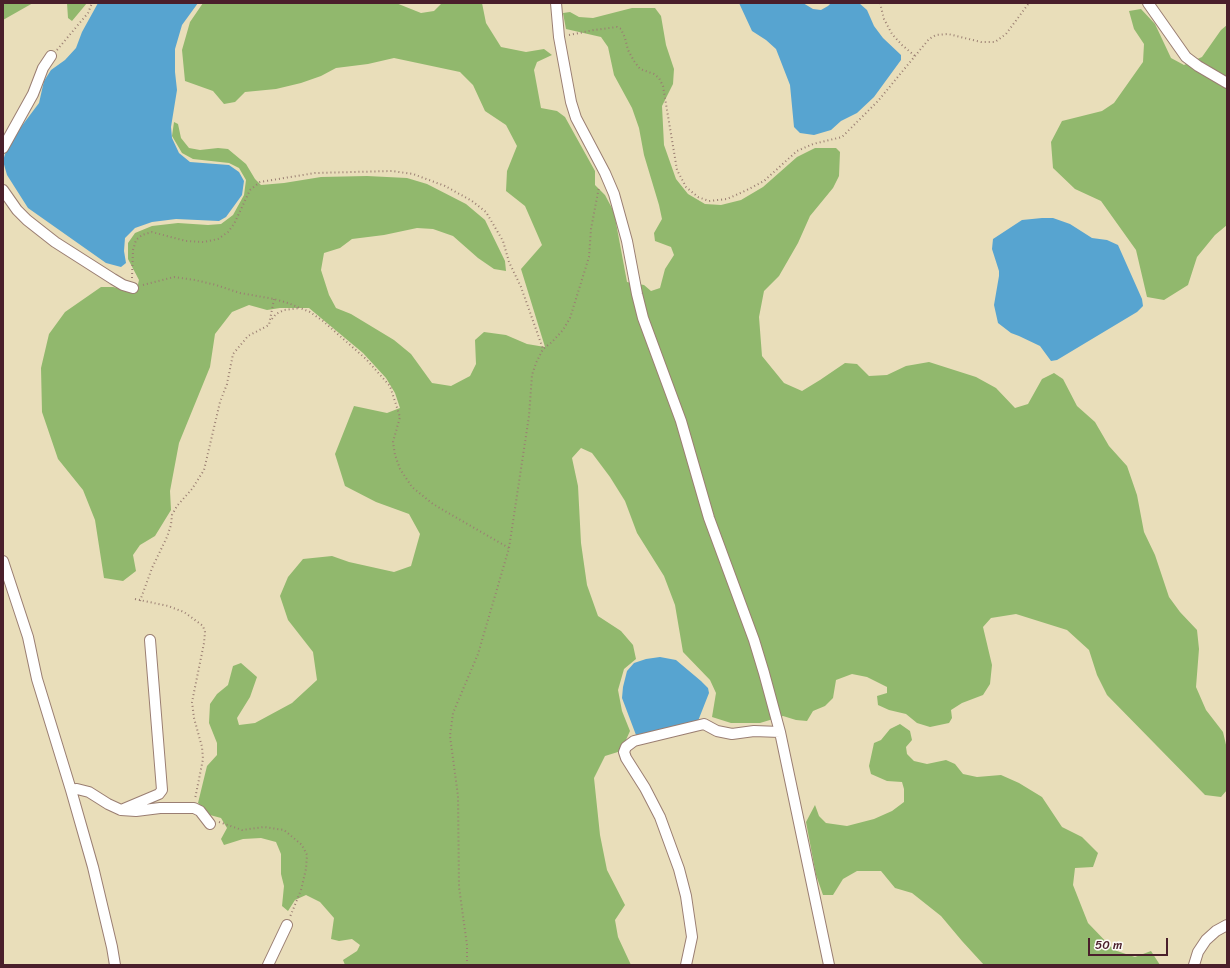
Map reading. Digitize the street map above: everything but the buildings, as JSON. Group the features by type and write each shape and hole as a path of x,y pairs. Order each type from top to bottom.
{"street":[{"path":"556,3 559,37 571,102 576,118 605,174 620,214 643,318 681,421 709,518 754,640 764,673 780,732 829,965"},
{"path":"1148,3 1186,57 1227,83"},
{"path":"3,148 34,94 43,68 51,56"},
{"path":"3,190 17,210 55,242 123,285 133,288"},
{"path":"3,561 28,637 37,679 71,790 96,882 115,965"},
{"path":"120,810 159,794 162,790 150,640"},
{"path":"686,965 692,937 686,896 679,869 660,817 645,788 626,758 624,752 626,747 634,741 704,724 717,731 732,734 754,731 780,732"},
{"path":"71,790 77,789 89,792 120,810 136,811 160,808 194,808 200,811 210,824"},
{"path":"268,965 287,925"},
{"path":"1194,965 1198,952 1206,940 1216,930 1227,925"}],"path":[{"path":"51,56 88,13 92,3"},
{"path":"880,3 884,19 892,34 915,56"},
{"path":"559,37 617,27 621,30 628,50 634,61 640,69 654,74 659,78 663,86 677,170 686,187 698,197 709,201 727,198 764,181 797,151 813,144 842,137 878,101 929,39 936,35 948,34 981,42 995,42 1006,34 1029,3"},
{"path":"509,548 433,504 412,487 400,469 395,454 394,442 400,417 390,386 366,359 323,321 300,307 274,299 240,293 195,280 174,277 133,288 133,250 136,240 142,235 152,232 186,241 204,242 218,239 228,232 234,224 250,190 260,182 315,173 392,171 413,174 444,186 472,201 486,212 504,241 509,262 521,287 543,349"},
{"path":"467,965 467,945 459,887 458,796 450,736 453,713 478,654 509,548 529,416 532,375 543,349 563,330 570,318 589,257 591,229 601,182 605,174"},
{"path":"271,320 274,299"},
{"path":"140,601 152,568 167,537 171,525 172,515 177,506 192,489 204,470 220,402 227,384 233,354 248,336 269,325 276,314 284,310 300,307"},
{"path":"135,600 168,606 184,612 203,626 205,632 192,702 194,718 202,747 203,759 194,808"},
{"path":"210,824 218,822 242,830 264,827 284,830 302,845 307,855 306,869 287,925"}],"green space":[{"path":"3,3 33,3 3,20"},
{"path":"67,3 87,3 72,21 68,18"},
{"path":"203,3 396,3 421,13 434,11 442,3 482,3 486,23 501,47 526,52 544,49 552,55 537,62 534,70 541,108 557,111 565,117 595,171 595,185 605,195 614,212 627,282 644,285 651,291 660,288 665,269 674,255 671,247 655,241 654,233 662,219 644,155 639,128 632,108 614,75 608,47 601,37 566,29 563,13 570,12 579,17 593,18 632,8 655,8 661,16 666,45 674,69 673,84 662,106 664,145 676,179 688,194 705,204 721,205 741,200 763,187 797,157 815,148 836,148 840,152 839,176 833,188 810,216 798,243 779,276 764,291 759,317 762,356 784,383 802,391 845,363 857,364 869,376 887,375 906,366 929,362 976,377 996,388 1015,408 1028,404 1042,379 1054,373 1063,379 1077,406 1095,422 1109,446 1127,466 1137,495 1144,532 1155,555 1169,597 1180,612 1197,630 1199,649 1196,687 1206,710 1223,732 1227,749 1227,790 1221,797 1205,795 1107,695 1097,675 1089,650 1067,630 1016,614 991,618 983,627 992,665 990,684 983,695 962,703 951,710 952,718 949,723 930,727 917,723 906,714 889,710 878,705 877,696 887,693 887,687 867,677 852,674 836,680 833,698 825,706 813,711 807,721 796,720 783,716 760,723 731,723 712,717 716,693 710,680 683,652 675,605 664,576 637,533 625,501 610,477 592,453 581,448 572,458 578,486 581,543 587,585 598,616 621,631 633,645 636,659 624,669 618,690 622,711 630,731 621,751 605,756 594,778 600,835 607,870 625,905 615,920 618,937 631,965 345,965 343,960 357,951 360,945 352,939 339,941 331,939 334,918 320,902 306,895 295,900 288,911 282,906 284,886 281,874 281,854 276,842 261,838 243,839 224,845 221,839 227,828 221,818 210,815 198,803 207,766 217,755 217,743 209,723 210,704 217,694 228,685 233,666 241,663 257,677 250,697 237,718 239,725 255,723 292,703 317,680 313,652 288,620 280,596 288,577 303,559 332,556 349,562 394,572 411,566 420,534 409,514 376,502 345,486 335,454 354,406 387,413 400,408 395,393 386,378 363,353 309,308 280,308 267,310 249,305 232,312 215,334 210,367 179,443 170,491 171,510 155,536 140,545 133,555 136,571 123,581 104,578 95,520 83,490 58,459 42,412 41,368 49,334 65,312 101,287 113,287 136,293 139,280 128,259 128,243 135,233 152,226 178,223 208,225 221,224 233,215 244,195 246,180 239,168 229,163 193,159 182,153 172,136 174,122 178,124 181,138 189,148 200,150 218,148 228,149 246,164 255,179 261,185 321,177 367,176 407,178 427,184 466,204 485,220 505,261 506,271 494,269 478,258 453,236 433,229 417,228 384,235 352,239 340,248 324,253 321,270 329,295 336,308 351,314 394,340 411,354 432,383 451,386 470,376 476,364 475,340 484,332 506,335 527,344 545,347 521,269 542,245 525,206 506,191 507,171 517,146 506,125 485,111 473,85 460,72 394,58 368,64 336,68 321,76 301,83 276,89 245,92 235,102 224,104 213,91 185,81 182,50 190,22"},
{"path":"1141,9 1155,24 1171,58 1184,65 1202,57 1221,30 1227,25 1227,225 1215,235 1197,257 1188,285 1164,300 1147,297 1136,250 1101,201 1075,189 1053,168 1051,142 1062,121 1102,111 1114,103 1143,62 1144,44 1134,29 1129,11"},
{"path":"900,724 910,731 912,740 906,747 907,754 914,761 927,764 946,760 955,764 963,774 977,777 1001,775 1019,783 1042,797 1062,827 1082,837 1098,853 1093,867 1075,868 1073,885 1088,923 1114,950 1135,957 1151,951 1160,965 984,965 941,916 912,893 895,888 881,871 857,871 843,879 833,895 823,895 816,875 806,822 815,805 819,816 826,823 847,826 874,819 892,811 904,802 904,789 902,782 887,781 871,774 869,766 874,743 881,740 890,729"}],"water":[{"path":"98,3 198,3 182,25 175,49 177,90 171,127 172,138 179,153 190,162 229,165 239,172 244,181 242,195 226,217 219,221 176,219 152,222 135,228 125,238 124,251 126,263 121,267 106,263 28,208 7,175 3,161 6,151 18,131 39,103 44,81 51,70 65,60 76,48 82,32"},
{"path":"739,3 803,3 813,9 821,10 831,3 859,3 867,10 874,26 883,38 901,55 901,60 874,97 857,113 841,121 831,130 814,135 800,133 794,127 790,85 776,49 752,31"},
{"path":"1053,218 1070,224 1092,238 1107,240 1118,245 1142,299 1143,306 1137,312 1057,360 1051,361 1040,346 1011,333 998,323 994,305 999,271 992,249 993,239 1022,220"},
{"path":"660,657 676,660 708,688 709,693 698,721 636,735 622,698 627,671 634,663"}]}
